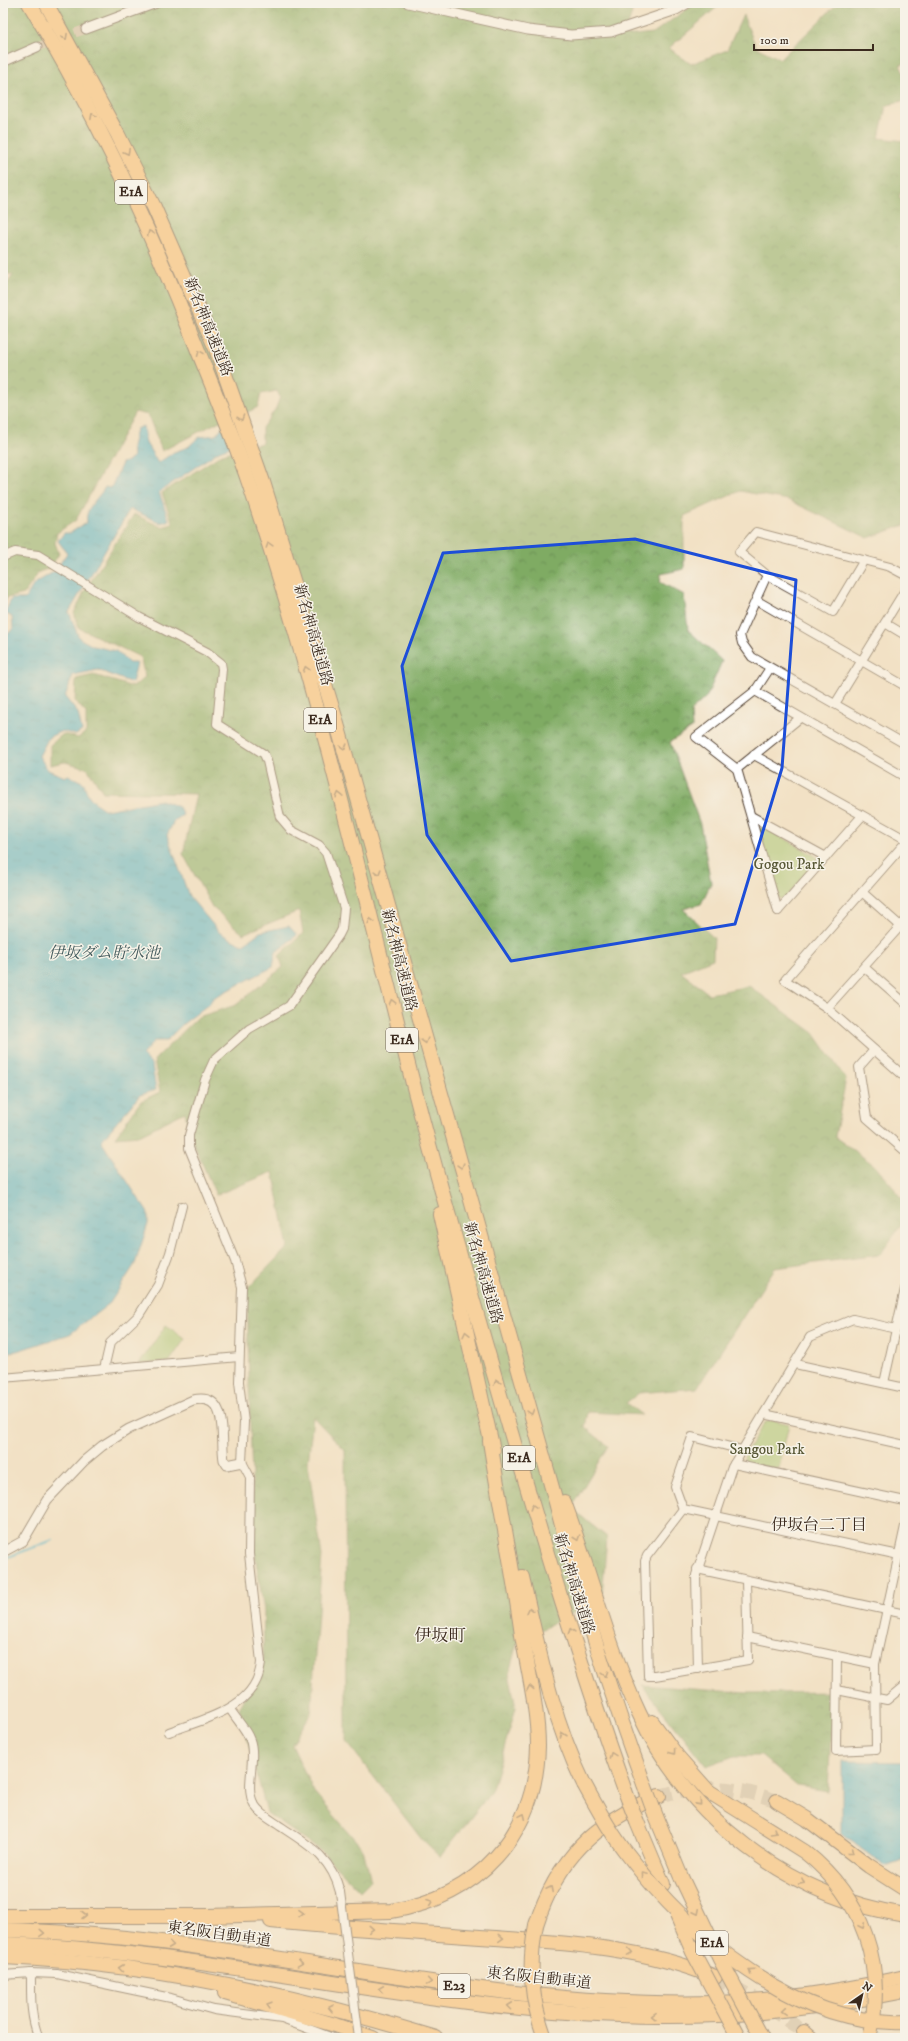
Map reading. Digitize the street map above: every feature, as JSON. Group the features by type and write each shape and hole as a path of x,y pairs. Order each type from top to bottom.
{"highway":[{"name":"新名神高速道路","path":"29,3 68,70 141,212 179,300 214,389 256,483 335,717 596,1647 655,1814 681,1877 745,2007 762,2038"},
{"name":"新名神高速道路","path":"46,3 118,135 154,207 191,289 228,381 291,618 320,720 423,1122 568,1622 625,1791 637,1822 694,1952 739,2038"},
{"path":"423,1122 434,1190 490,1441 547,1682 566,1745 584,1784 613,1833 643,1875 679,1914 719,1948 759,1976 806,2001 855,2017 905,2022"},
{"path":"538,1436 568,1513 622,1672 638,1713 659,1750 699,1804 737,1839 774,1866 814,1888 843,1899 883,1911 905,1915"},
{"path":"3,1916 206,1916 366,1913 412,1908 450,1894 471,1880 491,1862 521,1820 528,1806 535,1776 537,1728 512,1561 499,1498 490,1441"},
{"path":"622,1672 639,1702 658,1730 692,1775 708,1791 805,1852 836,1882 847,1897 865,1933 875,1972 875,2006 869,2038"},
{"path":"545,2038 536,2012 531,1983 532,1953 536,1926 551,1887 574,1852 590,1836 613,1819 659,1796"},
{"path":"777,1801 820,1828 869,1866 905,1889"},
{"path":"206,1916 549,1942 608,1949 664,1960 715,1976"},
{"name":"東名阪自動車道","path":"3,1930 139,1940 445,1985 512,1993 606,2001 716,2003 778,1999 844,1990 905,1977"},
{"name":"東名阪自動車道","path":"3,1944 139,1954 444,1998 587,2013 654,2016 721,2016 788,2010 850,2002 905,1991"},
{"path":"3,1957 85,1964 150,1972 272,1994 331,2008 436,2038"},
{"path":"150,1972 303,2015 373,2038"}],"street":[{"path":"86,29 156,3"},
{"path":"408,3 528,30 571,35 611,32 676,10 688,3"},
{"path":"3,62 36,48"},
{"path":"864,560 833,612 767,575 739,552 756,532 864,560 890,567 905,576"},
{"path":"3,557 11,552 24,552 45,559 139,617 207,652 221,663 222,669 218,724 264,754 268,761 280,817 291,830 323,848 344,908 342,928 339,935 290,1006 249,1029 214,1060 205,1080 189,1135 189,1148 235,1261 242,1287 239,1357 239,1382 244,1422 242,1462 250,1477 249,1554 261,1662 260,1670 254,1684 230,1709 169,1732"},
{"path":"767,575 740,636 742,644 752,657 905,744"},
{"path":"835,704 905,590"},
{"path":"756,600 905,686"},
{"path":"885,623 905,635"},
{"path":"770,668 755,691 696,738 737,769 778,911 862,816"},
{"path":"755,691 905,777"},
{"path":"737,769 800,718"},
{"path":"754,755 905,839"},
{"path":"751,816 826,857"},
{"path":"905,843 785,980 827,1008 905,1077"},
{"path":"827,1008 903,926 862,892"},
{"path":"864,967 905,1003"},
{"path":"874,1050 859,1067 866,1116 905,1151"},
{"path":"104,1369 110,1343 139,1315 158,1285 170,1253 182,1206"},
{"path":"884,1384 905,1290"},
{"path":"698,1669 697,1569 734,1464 742,1450 810,1337 853,1319 896,1329"},
{"path":"3,1378 239,1357"},
{"path":"795,1364 905,1388"},
{"path":"3,1552 24,1541 47,1500 84,1461 102,1446 129,1429 193,1400 203,1399 215,1405 220,1413 224,1460 227,1465 242,1462"},
{"path":"764,1414 905,1445"},
{"path":"683,1509 674,1487 692,1437 742,1450"},
{"path":"734,1464 905,1501"},
{"path":"683,1509 899,1555"},
{"path":"683,1509 647,1556 645,1561 648,1676 748,1660 746,1580"},
{"path":"837,1656 836,1751 876,1749 875,1664 905,1526"},
{"path":"697,1569 905,1614"},
{"path":"747,1637 875,1664"},
{"path":"837,1690 887,1700 905,1685"},
{"path":"230,1709 250,1740 252,1755 251,1791 253,1803 273,1822 319,1853 333,1872 340,1892 358,2038"},
{"path":"3,1975 32,1973 57,1974 171,1998 214,2010 282,2019 333,2038"},
{"path":"32,1973 31,2011 34,2026 39,2038"}],"highlighted area":[{"path":"635,539 796,580 782,768 735,924 511,961 427,835 402,666 443,553"}],"green space":[{"path":"3,3 632,3 632,12 625,36 653,33 696,3 722,3 669,48 691,64 727,50 743,15 756,47 780,59 838,3 905,3 905,63 900,65 905,76 905,100 886,106 879,138 905,141 905,184 899,197 905,201 905,525 868,538 788,500 740,491 684,516 684,569 661,574 660,582 684,595 688,630 722,661 707,696 691,711 692,728 670,742 700,824 711,883 701,904 683,909 714,938 713,959 681,972 709,994 749,986 814,1033 846,1079 835,1137 874,1165 905,1201 905,1219 880,1255 775,1268 697,1388 639,1393 626,1403 642,1415 588,1412 585,1427 608,1446 571,1508 607,1537 602,1597 517,1643 509,1673 516,1708 491,1792 440,1857 423,1841 346,1741 345,1450 313,1417 308,1464 322,1556 311,1713 292,1745 314,1792 363,1849 371,1880 360,1891 322,1852 267,1813 239,1707 263,1663 264,1611 255,1555 247,1289 288,1247 273,1172 216,1195 189,1133 185,1112 139,1135 115,1137 141,1101 160,1092 154,1060 198,1017 236,1005 283,967 279,956 303,933 299,911 243,934 212,907 183,854 196,794 103,792 87,768 65,762 50,765 50,745 63,734 78,738 86,732 86,713 75,701 76,679 94,675 133,687 145,677 140,657 79,628 74,613 84,592 134,514 161,527 173,524 162,493 222,454 262,443 262,428 276,408 280,397 277,391 261,394 258,407 228,422 220,421 162,451 148,415 135,412 76,520 57,533 55,543 59,554 50,568 39,572 24,594 7,598 3,608 3,290 13,275 3,273"},
{"name":"Gogou Park","path":"763,826 817,857 818,861 784,899 778,898 759,831"},
{"path":"166,1325 185,1339 169,1362 139,1364"},
{"name":"Sangou Park","path":"773,1420 789,1424 779,1468 776,1469 745,1463 744,1457 764,1423"},
{"path":"642,1685 748,1693 833,1692 828,1791 797,1786 761,1756 734,1756 706,1766"}],"water":[{"name":"伊坂ダム貯水池","path":"143,426 146,443 158,463 174,452 188,447 199,437 216,435 223,426 235,445 219,451 159,492 169,520 161,523 130,509 69,612 79,638 93,646 116,651 129,663 137,663 132,683 98,670 73,675 65,697 78,713 82,731 76,735 62,731 49,737 39,756 48,770 65,777 68,775 84,783 89,796 98,805 106,810 161,800 179,807 183,815 174,821 167,835 189,896 220,933 242,945 260,932 289,926 297,935 276,952 273,967 213,998 209,1004 183,1024 166,1041 154,1041 142,1055 152,1065 156,1090 140,1095 101,1141 148,1213 148,1224 135,1264 110,1303 70,1334 17,1351 3,1353 3,638 13,629 12,617 5,613 11,599 25,599 34,584 55,571 67,553 58,541 64,533 70,533 87,522 88,512 93,503 105,487 111,488 122,463 133,457 132,447 136,429"},
{"path":"842,1761 905,1762 905,1859 885,1866 842,1833"}],"waterway":[{"path":"3,1559 53,1540"},
{"path":"879,2038 880,2032"}],"tunnel":[{"path":"3,7 7,3"},
{"path":"37,47 86,29"},
{"path":"659,1796 674,1792 704,1788 718,1788 747,1792 777,1801"},
{"path":"715,1977 763,2003 804,2032"}],"district":[{"name":"伊坂台二丁目","path":"819,1525"},
{"name":"伊坂町","path":"440,1636"}]}
